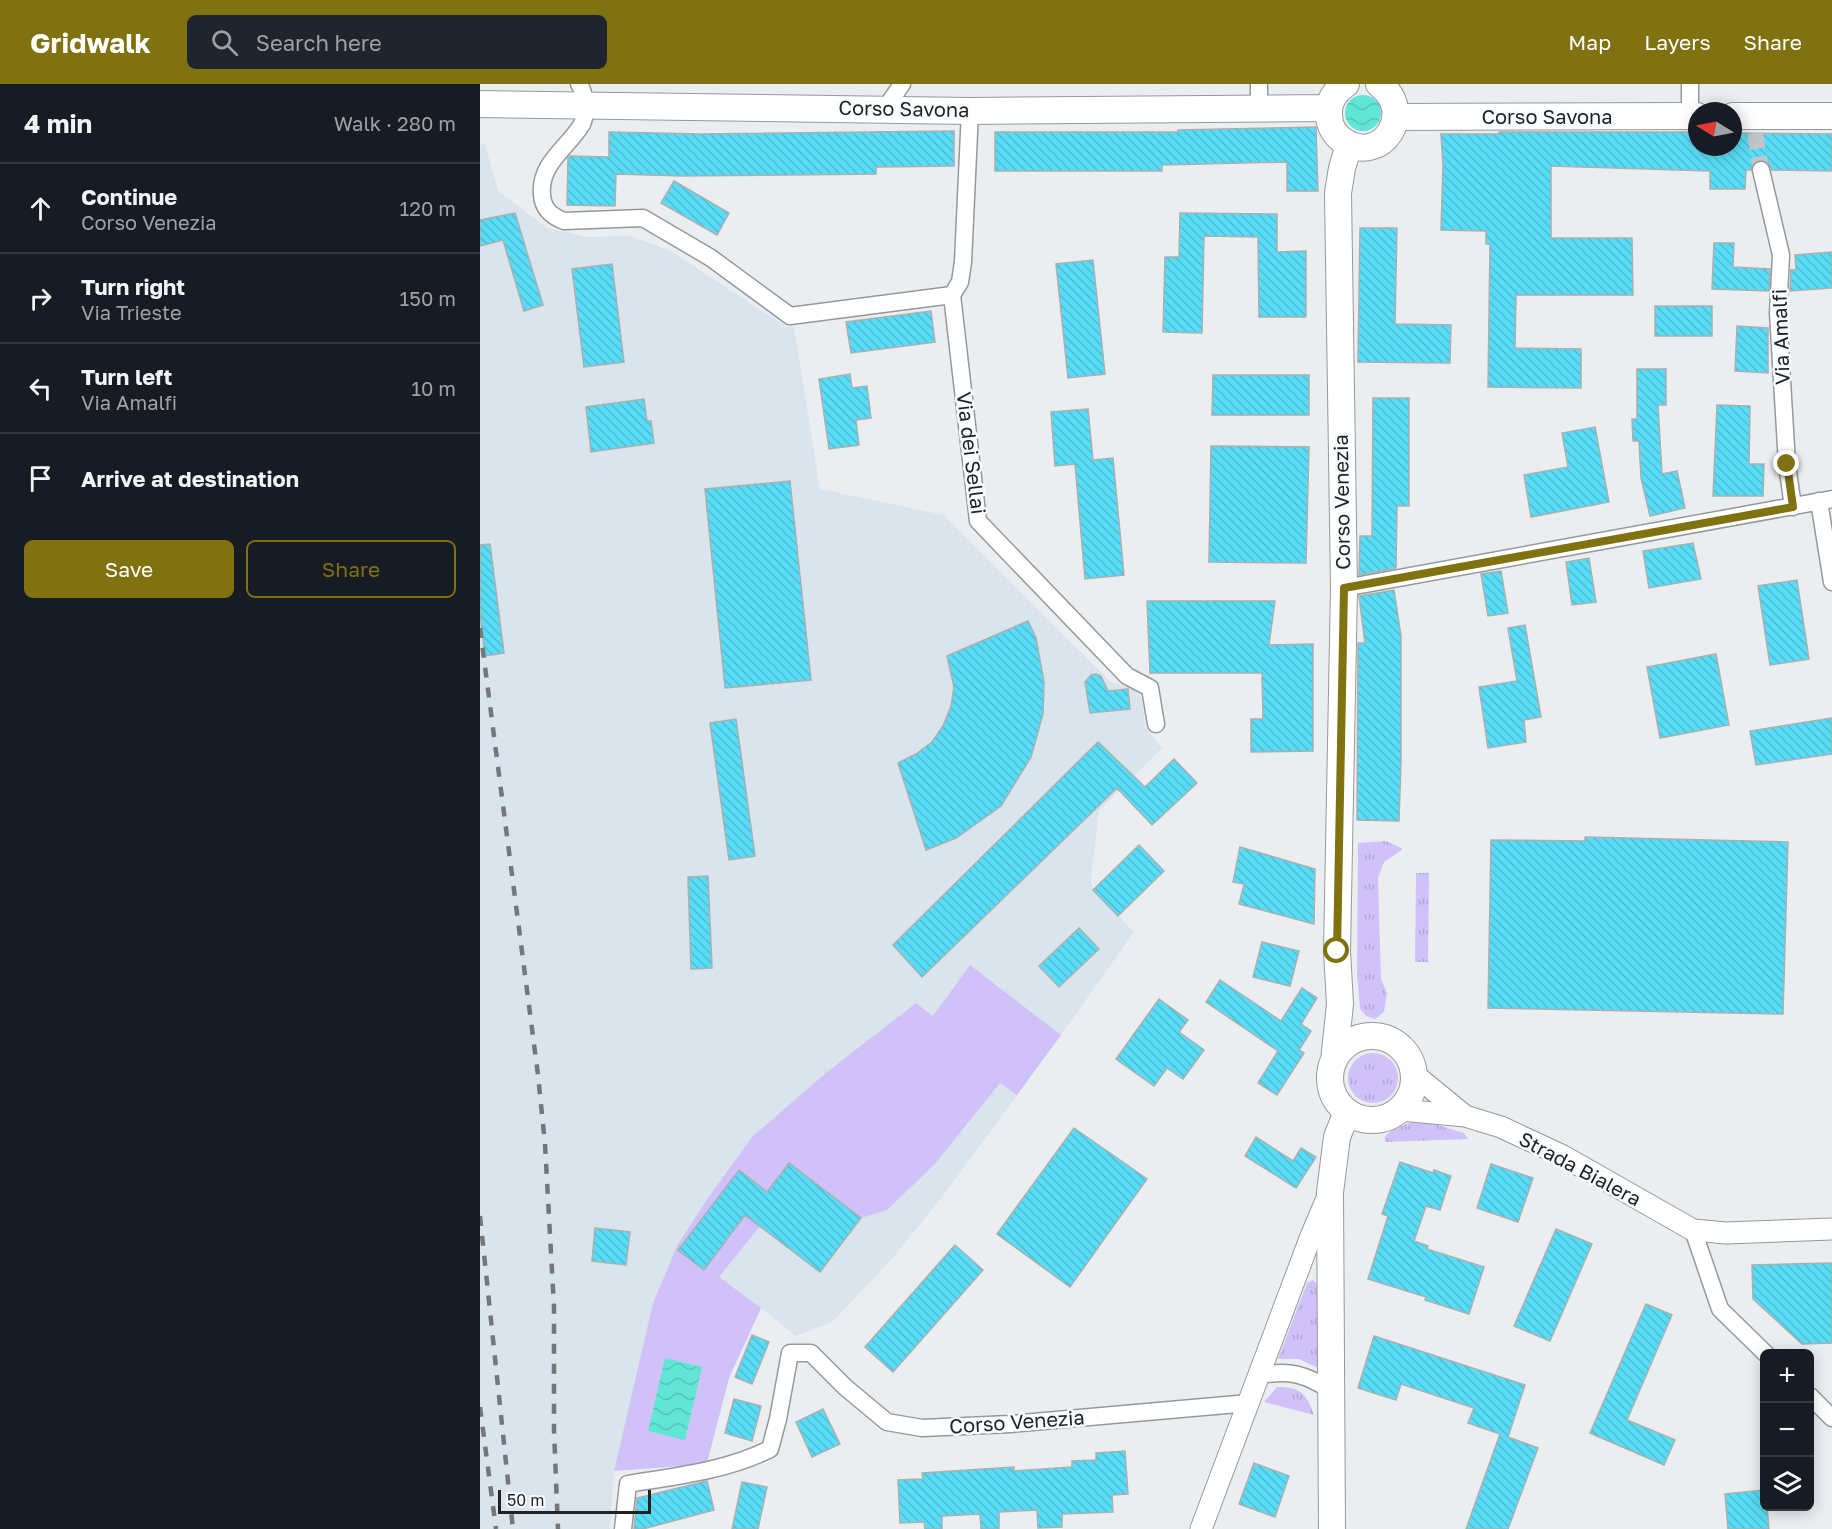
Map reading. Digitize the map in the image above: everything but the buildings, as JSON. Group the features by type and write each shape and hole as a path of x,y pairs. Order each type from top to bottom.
{"main road":[{"path":"1346,84 1332,97 1329,119 1340,139 1349,145 1359,147 1370,147 1380,143 1393,127 1396,107 1386,89 1379,84"},
{"name":"Corso Savona","path":"480,104 581,95 970,111 1259,96 1329,108"},
{"name":"Corso Savona","path":"1396,117 1688,116"},
{"path":"1746,122 1832,116"},
{"name":"Corso Venezia","path":"1334,1060 1340,1004 1337,951 1344,588 1338,193 1349,145"},
{"path":"1340,1004 1353,1023 1366,1036"},
{"path":"1366,1036 1379,1036 1398,1044 1409,1058 1415,1075 1410,1098 1401,1110 1388,1117 1374,1120 1359,1119 1347,1112 1337,1101 1331,1088 1330,1074 1334,1060 1353,1040 1366,1036"},
{"path":"1332,1529 1330,1192 1337,1137 1347,1112"}],"street":[{"path":"885,109 902,84"},
{"path":"1690,84 1692,102"},
{"path":"581,95 583,122 551,162 544,175 541,188 542,200 549,213 555,217 564,221 643,218 711,258 790,316 952,295"},
{"name":"Via dei Sellai","path":"970,111 963,262 960,282 952,295 978,521 1127,676 1150,688 1156,724"},
{"name":"Via Amalfi","path":"1761,170 1781,255 1778,313 1787,464 1793,507"},
{"path":"1344,588 1826,500 1832,582"},
{"name":"Strada Bialera","path":"1415,1075 1465,1116"},
{"name":"Strada Bialera","path":"1401,1110 1465,1116 1501,1127 1526,1138 1693,1230 1726,1233 1832,1229"},
{"path":"1201,1529 1311,1236 1330,1192"},
{"path":"1693,1230 1720,1309 1762,1349"},
{"name":"Corso Venezia","path":"623,1529 628,1484 702,1472 749,1460 770,1449 790,1353 811,1353 845,1387 887,1422 922,1428 1010,1424 1249,1403"},
{"path":"1260,1375 1280,1371 1296,1374 1316,1381 1332,1391"},
{"path":"1814,1401 1832,1418"}],"shaded area":[{"path":"485,144 498,191 547,228 587,237 630,236 671,251 785,326 794,327 820,489 944,515 1111,682 1135,690 1142,700 1145,727 1162,748 1099,811 1091,878 1093,889 1134,932 943,1196 891,1260 832,1322 796,1336 761,1308 729,1378 707,1463 614,1471 610,1529 480,1529 480,145"}],"green space":[{"path":"1386,841 1403,849 1384,862 1378,878 1381,979 1387,993 1384,1012 1375,1019 1366,1016 1360,1009 1357,975 1358,843"},
{"path":"1416,873 1429,873 1428,962 1415,962"},
{"path":"970,965 1061,1035 1017,1095 1000,1083 934,1165 887,1210 861,1218 820,1272 760,1226 719,1277 761,1308 729,1378 707,1463 614,1471 653,1303 678,1244 708,1198 752,1137 827,1072 916,1003 933,1016"},
{"path":"1373,1053 1387,1057 1394,1064 1398,1078 1394,1092 1387,1099 1373,1103 1359,1099 1352,1092 1348,1078 1352,1064 1359,1057"},
{"path":"1412,1122 1431,1123 1464,1133 1468,1139 1385,1142 1385,1136 1395,1128"},
{"path":"1313,1280 1317,1284 1318,1368 1299,1359 1278,1359 1307,1283"},
{"path":"1277,1387 1292,1388 1302,1393 1314,1415 1264,1402"}],"water":[{"path":"1363,95 1376,100 1381,113 1376,126 1363,131 1350,126 1345,113 1350,100"},
{"path":"665,1358 702,1367 685,1440 648,1431"}],"tunnel":[{"path":"1755,133 1761,170"}],"railway":[{"path":"480,628 545,1144 554,1307 554,1430 558,1529"},
{"path":"480,1216 513,1529"},
{"path":"480,1407 496,1529"}],"route":[{"path":"1337,951 1344,588 1793,507 1787,464"}]}
